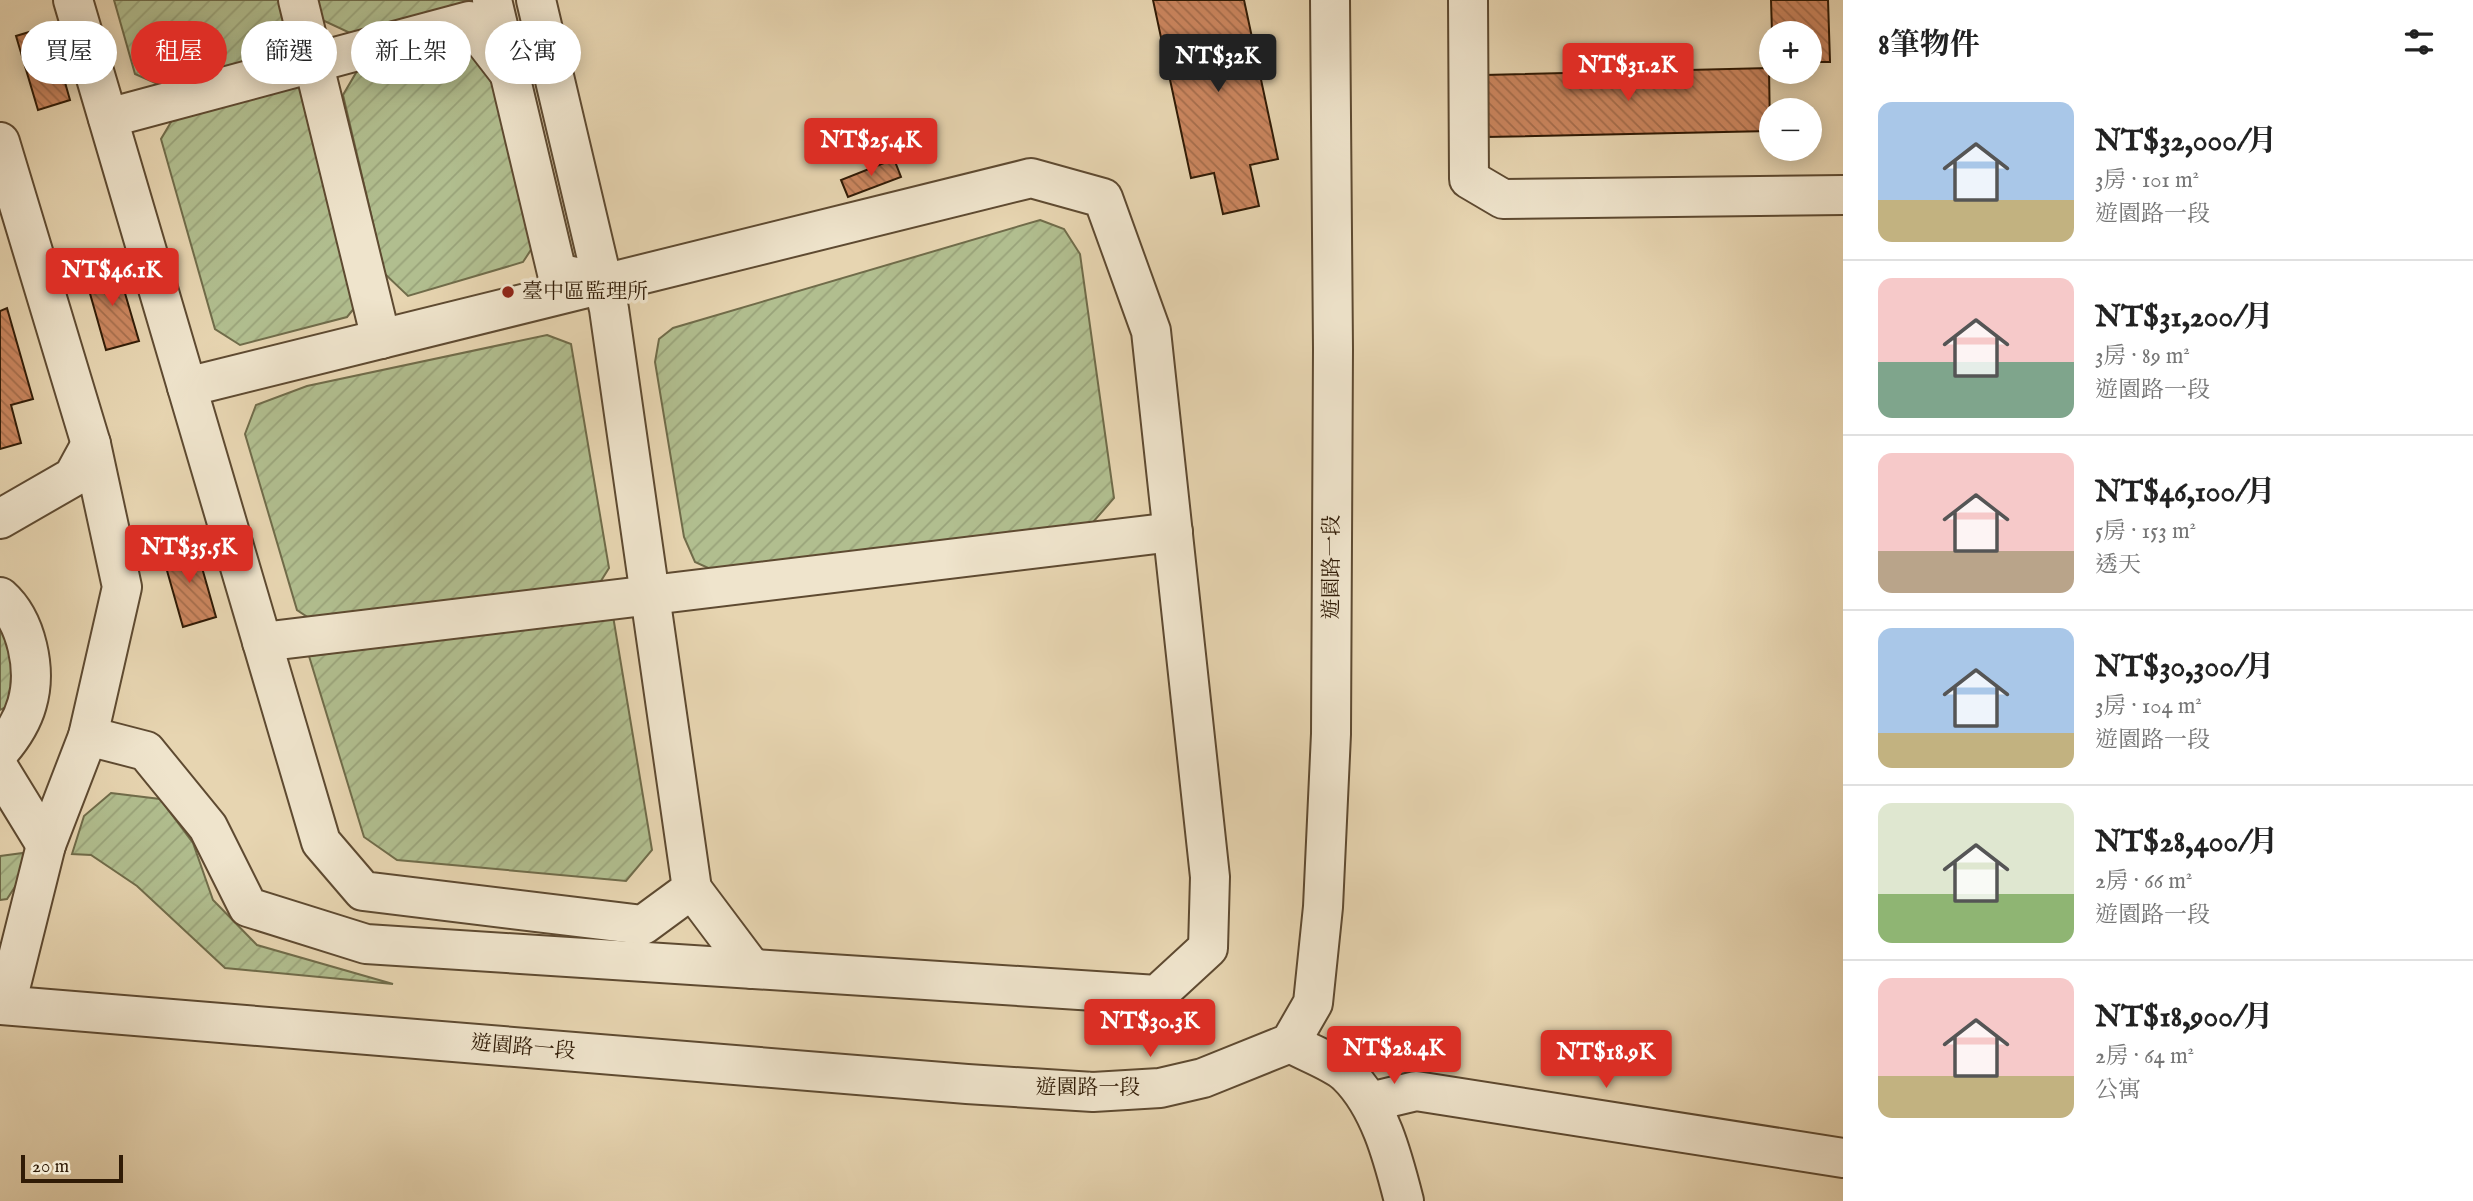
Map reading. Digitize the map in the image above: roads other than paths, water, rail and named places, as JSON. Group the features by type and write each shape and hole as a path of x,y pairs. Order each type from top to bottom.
{"street":[{"path":"73,0 321,842 363,891 643,925 692,889"},
{"path":"298,0 303,21"},
{"path":"492,0 497,21"},
{"path":"536,0 609,309 692,889 752,969"},
{"name":"遊園路一段","path":"2,1002 953,1083 1093,1092 1160,1088 1203,1078 1290,1043 1314,1003 1323,907 1331,734 1334,349 1330,0"},
{"path":"1468,0 1469,179 1503,200 1843,195"},
{"path":"337,57 469,21 485,42"},
{"path":"108,118 241,82"},
{"path":"319,84 381,338"},
{"path":"512,84 557,273 603,283"},
{"path":"0,142 91,444 122,587 88,737 46,845 2,1002"},
{"path":"88,737 146,751 208,827 248,907 366,944 1157,995 1208,948 1210,877 1151,331 1103,198 1031,178 187,387"},
{"path":"0,519 73,477 91,444"},
{"path":"262,642 1172,532"},
{"path":"0,597 23,633 31,668 27,703 14,734 0,751"},
{"path":"0,770 46,845"},
{"path":"1290,1043 1346,1073 1370,1102 1394,1162 1404,1201"},
{"path":"1370,1102 1416,1091 1843,1158"}],"place":[{"name":"臺中區監理所","path":"508,292"}]}
